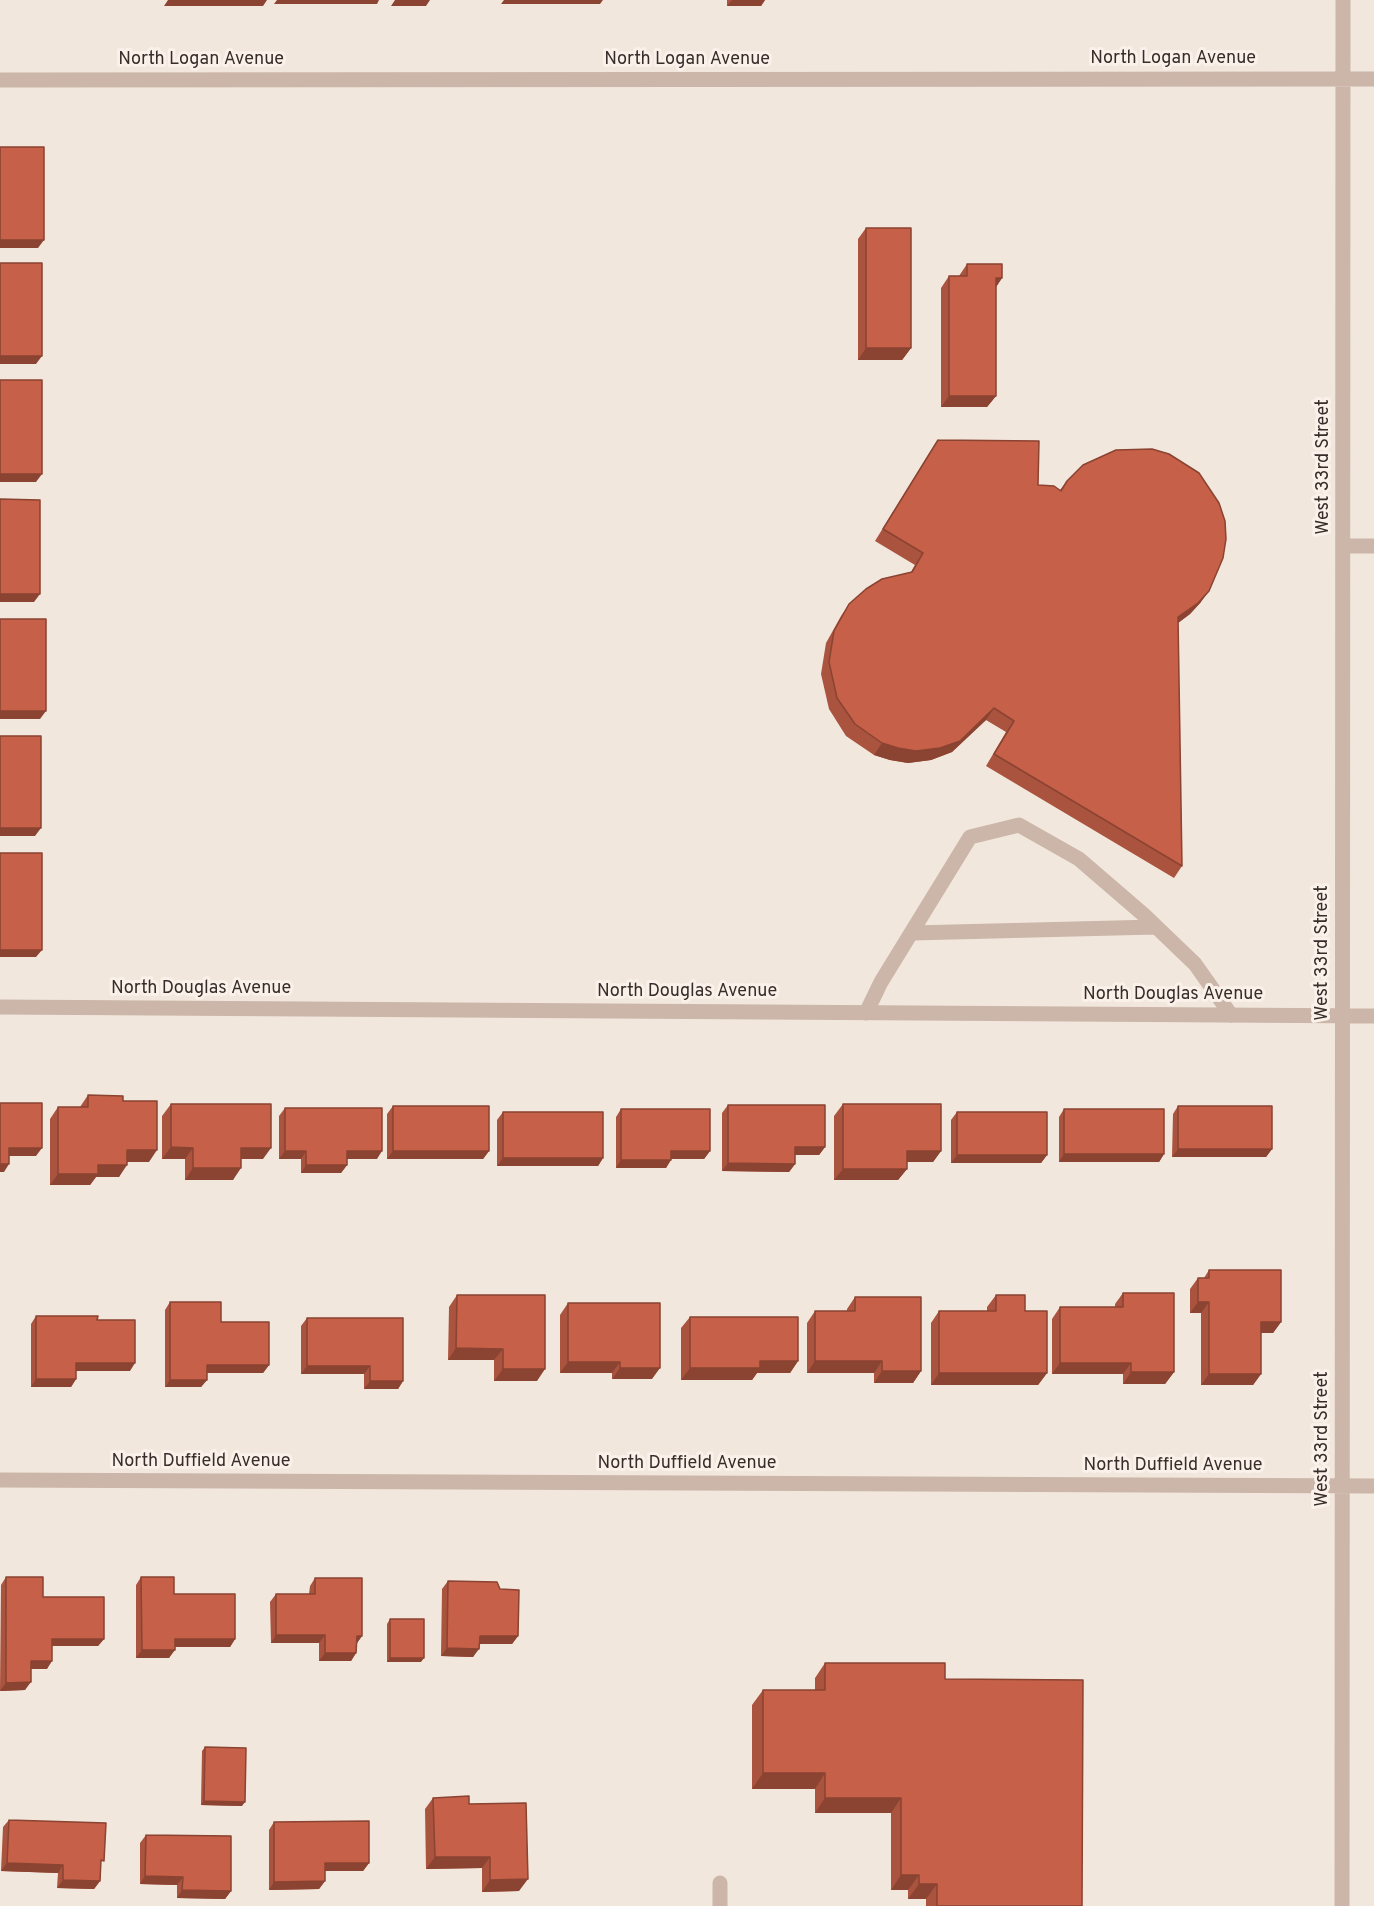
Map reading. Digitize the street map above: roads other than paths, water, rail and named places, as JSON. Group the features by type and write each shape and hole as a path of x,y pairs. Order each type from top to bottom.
{"street":[{"name":"West 33rd Street","path":"1342,1906 1343,0"},
{"name":"North Logan Avenue","path":"0,80 1374,79"},
{"path":"1343,546 1374,546"},
{"path":"866,1013 970,837 1019,825 1079,859 1156,927 1195,964 1231,1016"},
{"path":"912,933 1156,927"},
{"name":"North Douglas Avenue","path":"0,1007 1374,1016"},
{"name":"North Duffield Avenue","path":"0,1480 1374,1486"},
{"path":"720,1883 720,1906"}]}
